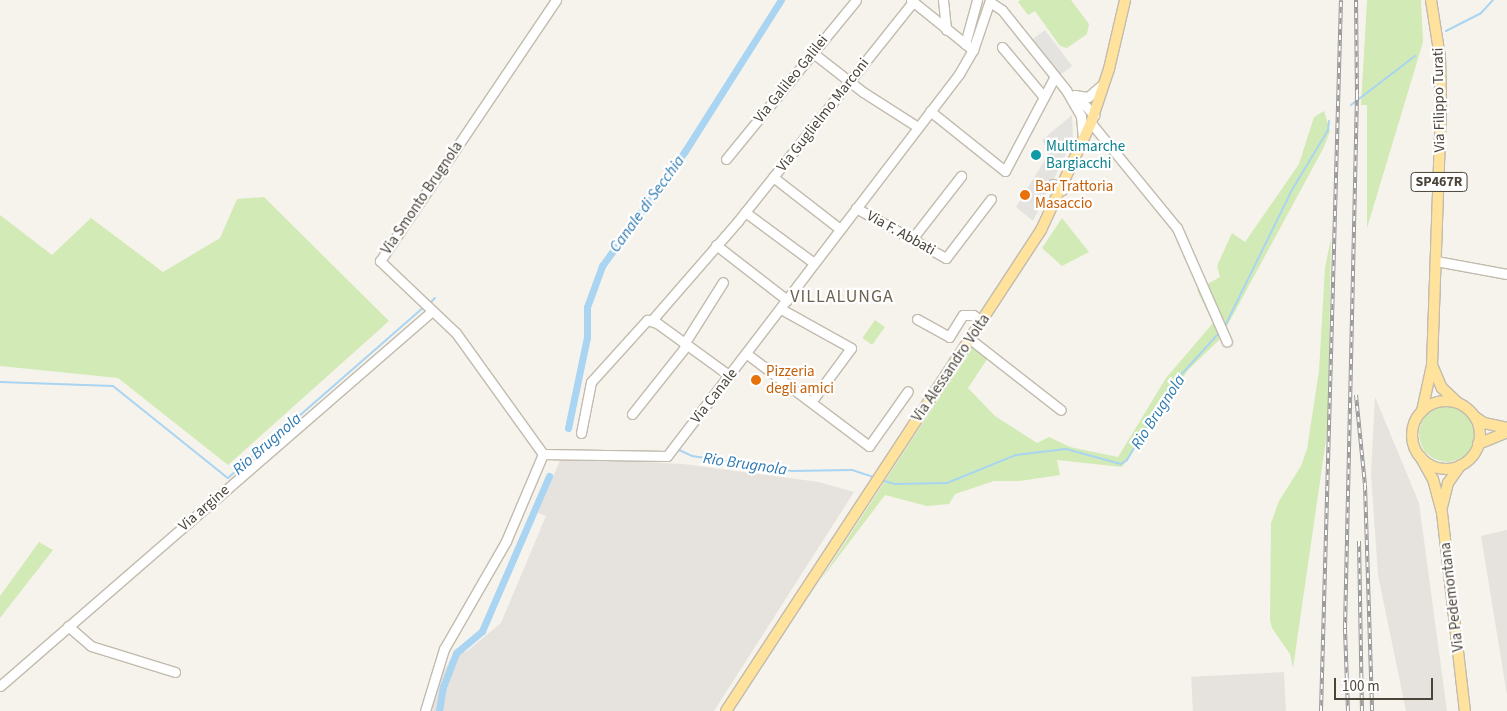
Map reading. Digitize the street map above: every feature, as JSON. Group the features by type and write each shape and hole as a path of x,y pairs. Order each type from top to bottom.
{"main road":[{"name":"Via Alessandro Volta","path":"726,711 1041,230 1062,190 1093,119 1110,69 1125,0"},
{"name":"Via Filippo Turati","path":"1422,411 1432,364 1441,79 1431,0"},
{"name":"Via Filippo Turati","path":"1432,364 1442,388 1458,403"},
{"path":"1422,411 1439,402 1458,403"},
{"name":"SP467R","path":"1458,403 1484,423 1507,430"},
{"name":"SP467R","path":"1420,456 1412,433 1422,411"},
{"path":"1442,512 1448,483 1460,466 1471,457 1478,444 1478,426 1474,417"},
{"name":"SP467R","path":"1478,444 1507,430"},
{"path":"1420,456 1438,468 1460,466"},
{"path":"1420,456 1433,479 1442,512"},
{"name":"Via Pedemontana","path":"1442,512 1465,711"}],"street":[{"name":"Via Smonto Brugnola","path":"543,454 464,342 380,261 556,0"},
{"name":"Via Galileo Galilei","path":"726,159 856,0"},
{"path":"943,0 946,30"},
{"path":"965,44 977,0"},
{"path":"912,1 973,50"},
{"name":"Via Guglielmo Marconi","path":"580,433 591,382 643,323 652,320 745,212 912,1"},
{"path":"990,1 1002,10 1055,76 1093,119 1177,228 1225,338"},
{"name":"Via Canale","path":"543,454 667,456 747,354 930,111 973,50 990,1"},
{"path":"1002,46 1044,98"},
{"path":"813,53 849,81 918,127"},
{"path":"1070,92 1088,97 1095,94 1110,69"},
{"path":"930,111 1005,172 1055,76"},
{"path":"1070,92 1081,116 1083,144"},
{"path":"1076,104 1093,119"},
{"path":"912,239 961,176"},
{"path":"774,177 840,229"},
{"path":"1053,184 1062,190"},
{"name":"Via F. Abbati","path":"856,208 946,258 990,199"},
{"path":"745,212 814,263"},
{"path":"716,245 787,300"},
{"path":"1436,261 1507,274"},
{"path":"632,414 685,345 723,282"},
{"name":"Via argine","path":"0,686 428,307"},
{"path":"781,309 851,348 811,402"},
{"path":"918,319 949,337 963,315 972,315 982,321"},
{"path":"652,320 730,376"},
{"path":"970,339 1061,410"},
{"path":"747,354 868,446 908,391"},
{"path":"425,711 444,649 506,542 543,454"},
{"path":"68,626 92,646 175,672"}],"shaded area":[{"path":"1045,30 1072,66 1059,76 1031,40"},
{"path":"1072,115 1073,140 1033,221 1016,207 1049,153 1042,140"},
{"path":"1375,397 1419,503 1447,711 1406,711 1378,575 1371,474"},
{"path":"561,458 683,464 819,482 854,492 714,711 432,711 437,683 457,648 466,652 501,623 546,516 538,513"},
{"path":"1507,530 1507,695 1481,536"},
{"path":"1284,672 1286,711 1193,711 1191,677"}],"green space":[{"path":"1020,0 1071,0 1089,24 1087,34 1067,48 1060,46 1035,11 1028,15 1018,2"},
{"path":"1367,0 1421,0 1423,42 1367,228 1367,105 1361,105"},
{"path":"1324,111 1330,131 1324,147 1220,339 1188,370 1122,467 1057,460 1060,475 1020,481 994,481 955,494 949,504 927,506 885,495 820,581 972,347 988,358 968,388 995,416 1037,443 1049,437 1070,447 1118,457 1166,378 1213,323 1197,290 1220,277 1217,266 1232,233 1245,242 1299,164 1314,117"},
{"path":"264,197 389,321 228,465 118,378 0,366 0,215 52,255 91,218 163,272 220,238 237,199"},
{"path":"1062,218 1089,252 1062,266 1042,248"},
{"path":"1331,238 1328,426 1293,668 1290,654 1272,628 1270,620 1271,523 1279,501 1301,466 1307,449 1319,371 1325,268"},
{"path":"875,320 885,327 872,345 862,338"},
{"path":"1447,406 1458,408 1467,414 1473,423 1475,434 1473,445 1467,454 1458,460 1447,462 1436,460 1427,454 1421,445 1419,434 1421,423 1427,414 1436,408"},
{"path":"39,542 53,550 0,618 0,596"}],"waterway":[{"name":"Canale di Secchia","path":"568,428 587,337 587,307 602,266 685,151 781,0"},
{"name":"Rio Brugnola","path":"1446,31 1480,14 1493,0"},
{"name":"Rio Brugnola","path":"1351,105 1415,56"},
{"name":"Rio Brugnola","path":"1224,328 1292,190 1328,130 1329,121"},
{"name":"Rio Brugnola","path":"430,303 435,298"},
{"name":"Rio Brugnola","path":"0,382 113,386 228,478 424,307"},
{"name":"Rio Brugnola","path":"881,480 895,484 947,483 1016,455 1066,449 1121,464 1127,460 1170,387 1219,333"},
{"name":"Rio Brugnola","path":"677,449 692,456 792,471 852,470 874,477"},
{"name":"Canale di Secchia","path":"439,711 443,687 456,653 482,631 549,476"}],"railway":[{"path":"1321,711 1341,0"},
{"path":"1348,711 1345,628 1357,95 1356,0"},
{"path":"1356,395 1365,485 1372,711"},
{"path":"1359,541 1362,711"}],"place":[{"name":"Multimarche Bargiacchi","path":"1036,155"},
{"name":"Bar Trattoria Masaccio","path":"1025,195"},
{"name":"Pizzeria degli amici","path":"756,380"}],"district":[{"name":"VILLALUNGA","path":"842,297"}]}
